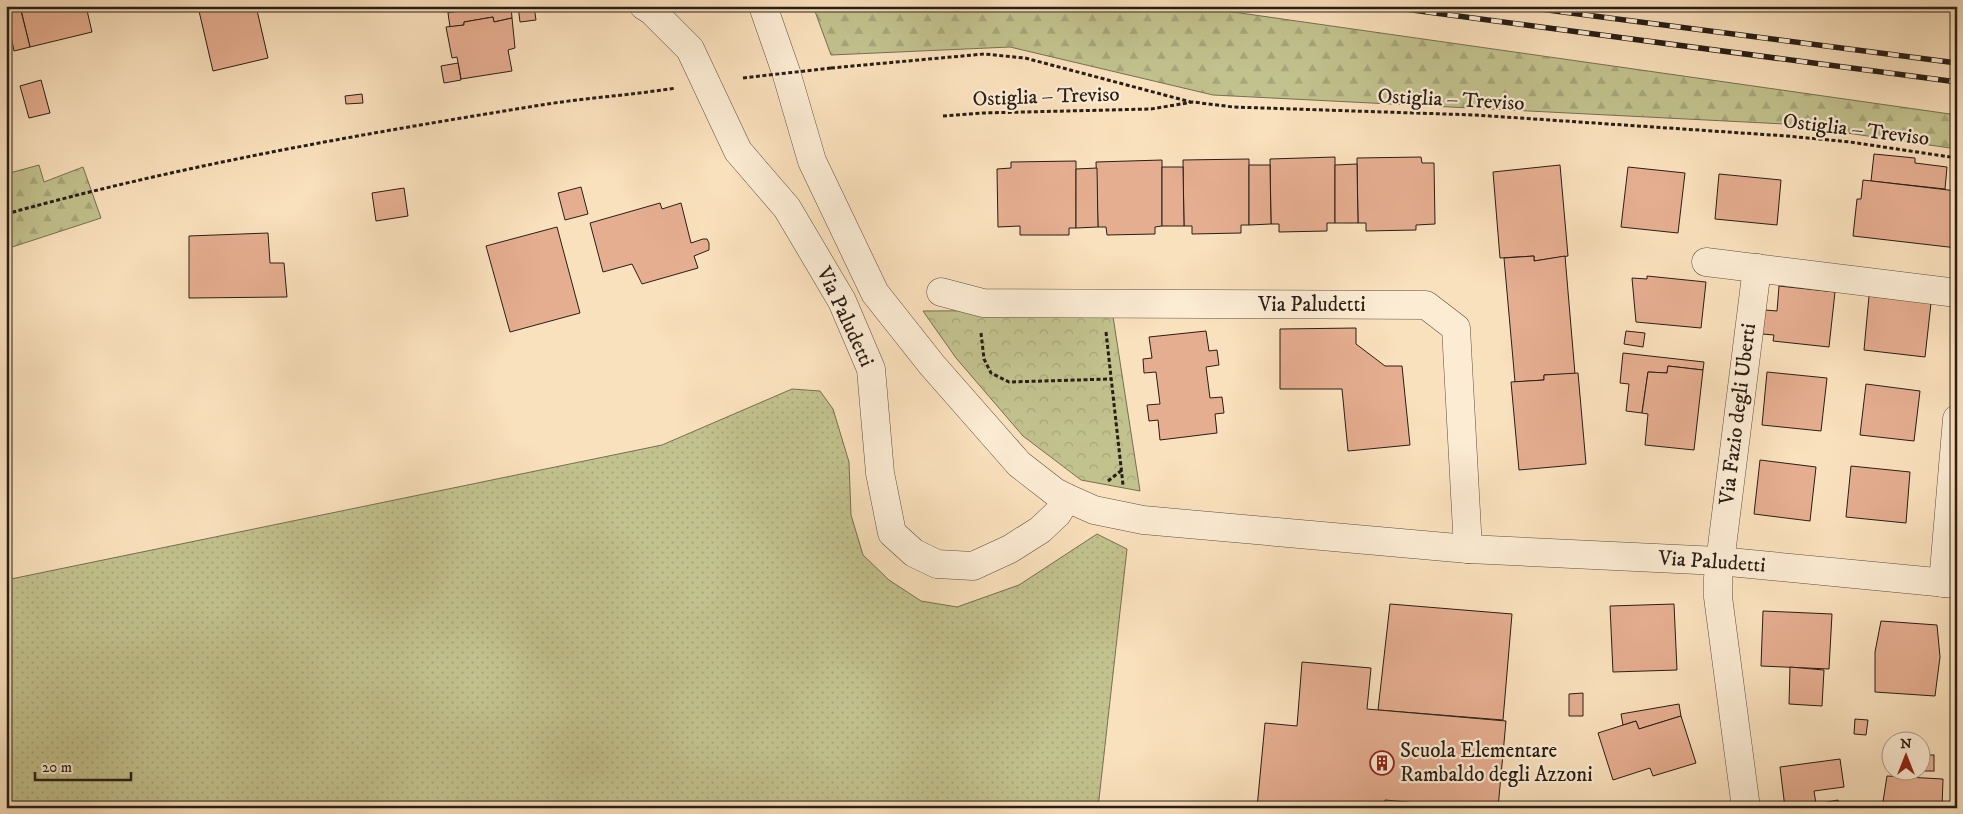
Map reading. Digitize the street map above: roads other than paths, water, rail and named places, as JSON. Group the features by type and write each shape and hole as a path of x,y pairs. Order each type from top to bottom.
{"street":[{"name":"Via Paludetti","path":"644,6 690,49 738,151 787,208 842,301 871,369 880,473 892,533 914,553 937,564 973,566 1010,550 1040,530 1057,514 1067,498"},
{"name":"Via Paludetti","path":"763,6 786,72 812,161 875,293 932,365 1019,464 1055,492 1067,498 1094,510 1143,520 1468,549 1719,561 1950,584"},
{"path":"1706,262 1957,293"},
{"name":"Via Fazio degli Uberti","path":"1746,808 1718,597 1719,561 1757,268"},
{"name":"Via Paludetti","path":"941,292 983,303 1426,305 1456,328 1468,549"},
{"path":"1950,584 1957,419"}],"railway":[{"path":"1382,6 1957,82"},
{"path":"1517,6 1957,63"}],"place":[{"name":"Scuola Elementare Rambaldo degli Azzoni","path":"1382,763"}]}
